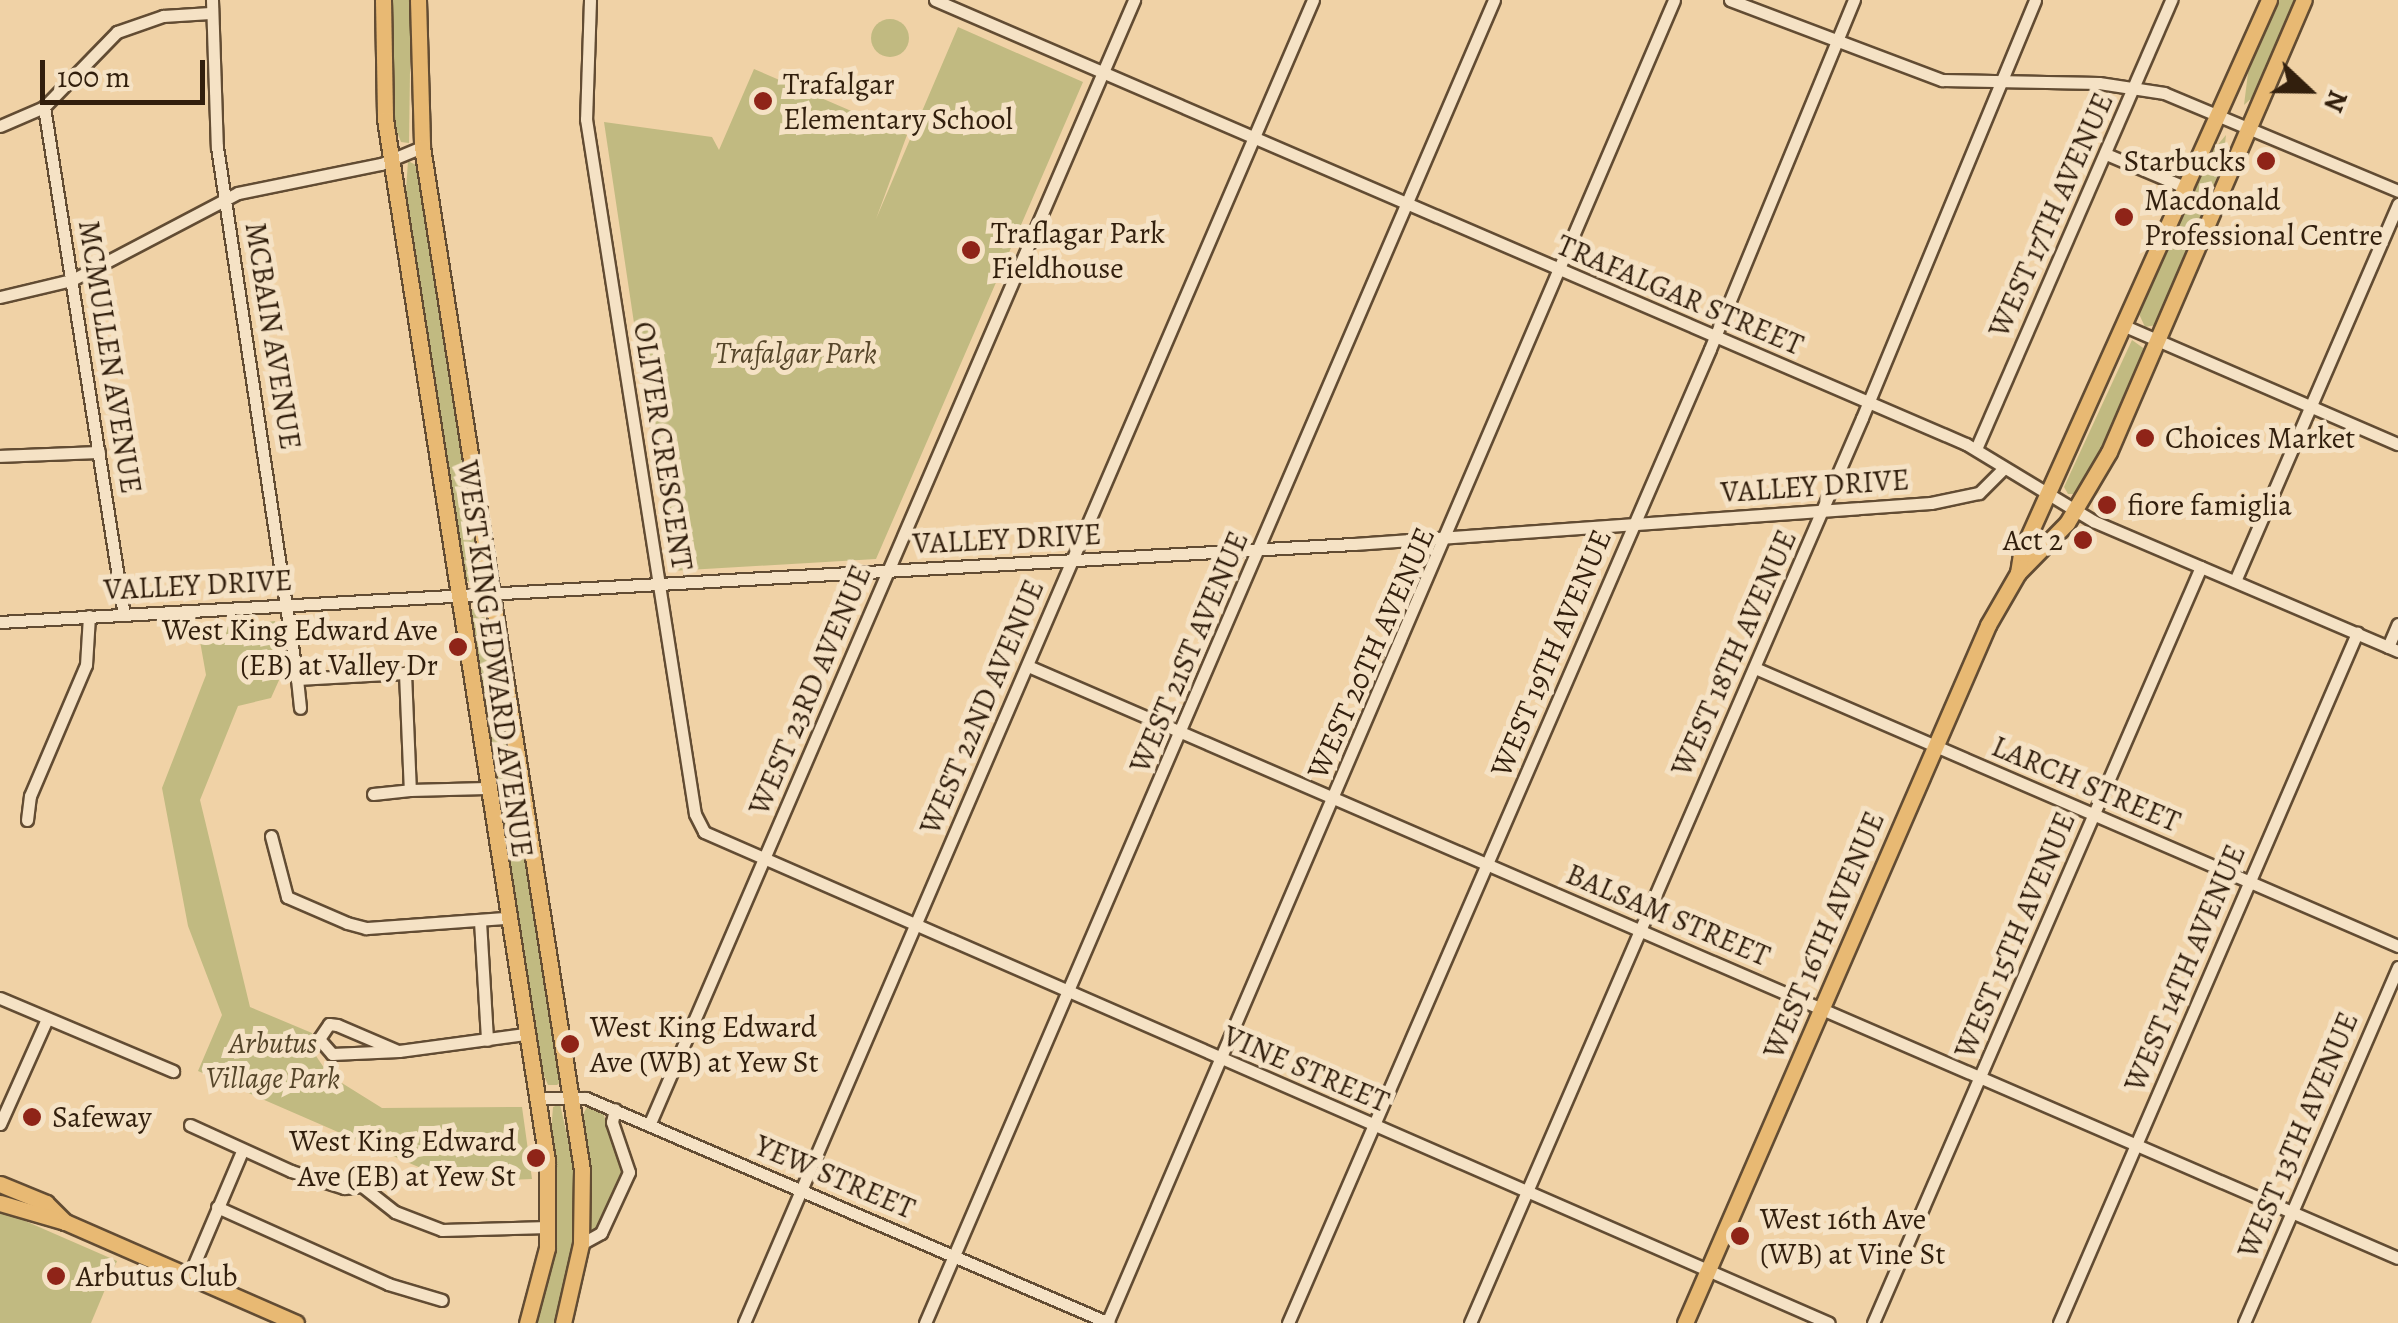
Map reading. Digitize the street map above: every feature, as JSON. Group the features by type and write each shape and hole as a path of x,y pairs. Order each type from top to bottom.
{"main road":[{"name":"WEST KING EDWARD AVENUE","path":"382,0 382,92 506,918 538,1098 548,1226 527,1323"},
{"name":"WEST KING EDWARD AVENUE","path":"418,0 422,147 582,1170 581,1244 563,1323"},
{"name":"WEST 16TH AVENUE","path":"2018,573 2021,553 2127,327 2269,0"},
{"name":"WEST 16TH AVENUE","path":"1685,1323 1988,624 2018,573 2075,510 2104,462 2304,0"},
{"path":"0,1184 46,1203 65,1222"},
{"path":"0,1203 65,1222 296,1323"}],"street":[{"name":"OLIVER CRESCENT","path":"590,0 586,119 699,824 710,838 762,862"},
{"name":"TRAFALGAR STREET","path":"935,0 952,3 1409,206 1976,450 2075,510 2393,649"},
{"name":"WEST 23RD AVENUE","path":"650,1123 1134,0"},
{"name":"WEST 22ND AVENUE","path":"744,1323 1313,0"},
{"name":"WEST 21ST AVENUE","path":"926,1323 1409,206 1494,0"},
{"name":"WEST 20TH AVENUE","path":"1108,1323 1562,271 1674,0"},
{"path":"1730,0 1914,74 2000,86 2134,87 2218,113 2398,190"},
{"name":"WEST 19TH AVENUE","path":"1288,1323 1715,338 1854,0"},
{"name":"WEST 18TH AVENUE","path":"1470,1323 1824,509 2036,0"},
{"name":"WEST 17TH AVENUE","path":"1976,450 2170,0"},
{"path":"0,126 44,107 117,32 164,16 211,7"},
{"name":"MCBAIN AVENUE","path":"211,7 214,111 290,606 300,708"},
{"name":"MCMULLEN AVENUE","path":"44,107 124,615"},
{"path":"0,297 72,280 226,199 392,160 422,147"},
{"path":"2106,154 2186,188"},
{"path":"2235,581 2398,204"},
{"path":"2127,327 2398,444"},
{"path":"0,456 99,452"},
{"name":"VALLEY DRIVE","path":"0,622 1260,550 1634,524 1968,497 1994,484 2004,468"},
{"name":"WEST 15TH AVENUE","path":"1873,1323 2200,566"},
{"path":"28,820 30,796 86,664 89,616"},
{"path":"2393,649 2398,624"},
{"name":"WEST 14TH AVENUE","path":"2059,1323 2357,633"},
{"name":"BALSAM STREET","path":"1028,666 2398,1258"},
{"name":"LARCH STREET","path":"1754,668 2398,946"},
{"path":"297,679 405,674 410,790"},
{"path":"373,794 486,788"},
{"path":"272,836 287,898 346,924 366,928 506,918"},
{"name":"VINE STREET","path":"762,862 1829,1323"},
{"path":"480,920 487,1040"},
{"name":"WEST 13TH AVENUE","path":"2244,1323 2398,967"},
{"path":"0,998 46,1021 172,1071"},
{"path":"0,1124 46,1021"},
{"path":"398,1051 338,1025 329,1024 319,1039 332,1054 398,1051 525,1034"},
{"name":"YEW STREET","path":"538,1098 570,1094 615,1109 1108,1323"},
{"path":"581,1244 601,1233 629,1172 612,1122 615,1109"},
{"path":"190,1125 242,1151 344,1188 362,1186 395,1212 457,1234 548,1226"},
{"path":"189,1276 242,1151"},
{"path":"218,1207 388,1284 442,1300"}],"green space":[{"path":"389,0 411,0 409,143 401,142 391,116"},
{"path":"2277,0 2298,0 2254,96 2244,105 2248,73"},
{"path":"890,19 903,25 909,38 903,51 890,57 877,51 871,38 877,25"},
{"name":"Trafalgar Park","path":"958,27 1083,82 876,559 671,571 604,122 712,137 719,150 754,69 907,135 876,219"},
{"path":"2226,135 2223,161 2177,282 2157,325 2145,327 2139,314 2209,155"},
{"path":"408,161 416,165 430,218 479,538 481,578 475,585 467,581 458,552 405,205"},
{"path":"2132,340 2146,350 2095,469 2076,494 2068,494 2064,487"},
{"path":"482,602 563,1080 557,1085 548,1085 537,1059 472,640 471,611"},
{"name":"Arbutus Village Park","path":"275,621 280,678 271,698 238,706 200,800 250,1007 312,1033 316,1056 329,1075 382,1108 522,1107 532,1179 453,1182 198,1071 222,1015 188,926 162,788 206,675 198,630"},
{"path":"560,1104 577,1180 575,1245 557,1323 536,1323 556,1243 550,1146 553,1107"},
{"path":"587,1107 603,1113 624,1173 597,1231 589,1233 581,1118"},
{"name":"Arbutus Club","path":"0,1210 117,1261 91,1323 0,1323"}],"place":[{"name":"Trafalgar Elementary School","path":"763,101"},
{"name":"Starbucks","path":"2266,161"},
{"name":"Macdonald Professional Centre","path":"2124,217"},
{"name":"Traflagar Park Fieldhouse","path":"971,250"},
{"name":"Choices Market","path":"2145,438"},
{"name":"fiore famiglia","path":"2107,505"},
{"name":"Act 2","path":"2083,540"},
{"name":"West King Edward Ave (EB) at Valley Dr","path":"458,647"},
{"name":"West King Edward Ave (WB) at Yew St","path":"570,1044"},
{"name":"Safeway","path":"32,1117"},
{"name":"West King Edward Ave (EB) at Yew St","path":"536,1158"},
{"name":"West 16th Ave (WB) at Vine St","path":"1740,1236"},
{"name":"Arbutus Club","path":"56,1276"}]}
